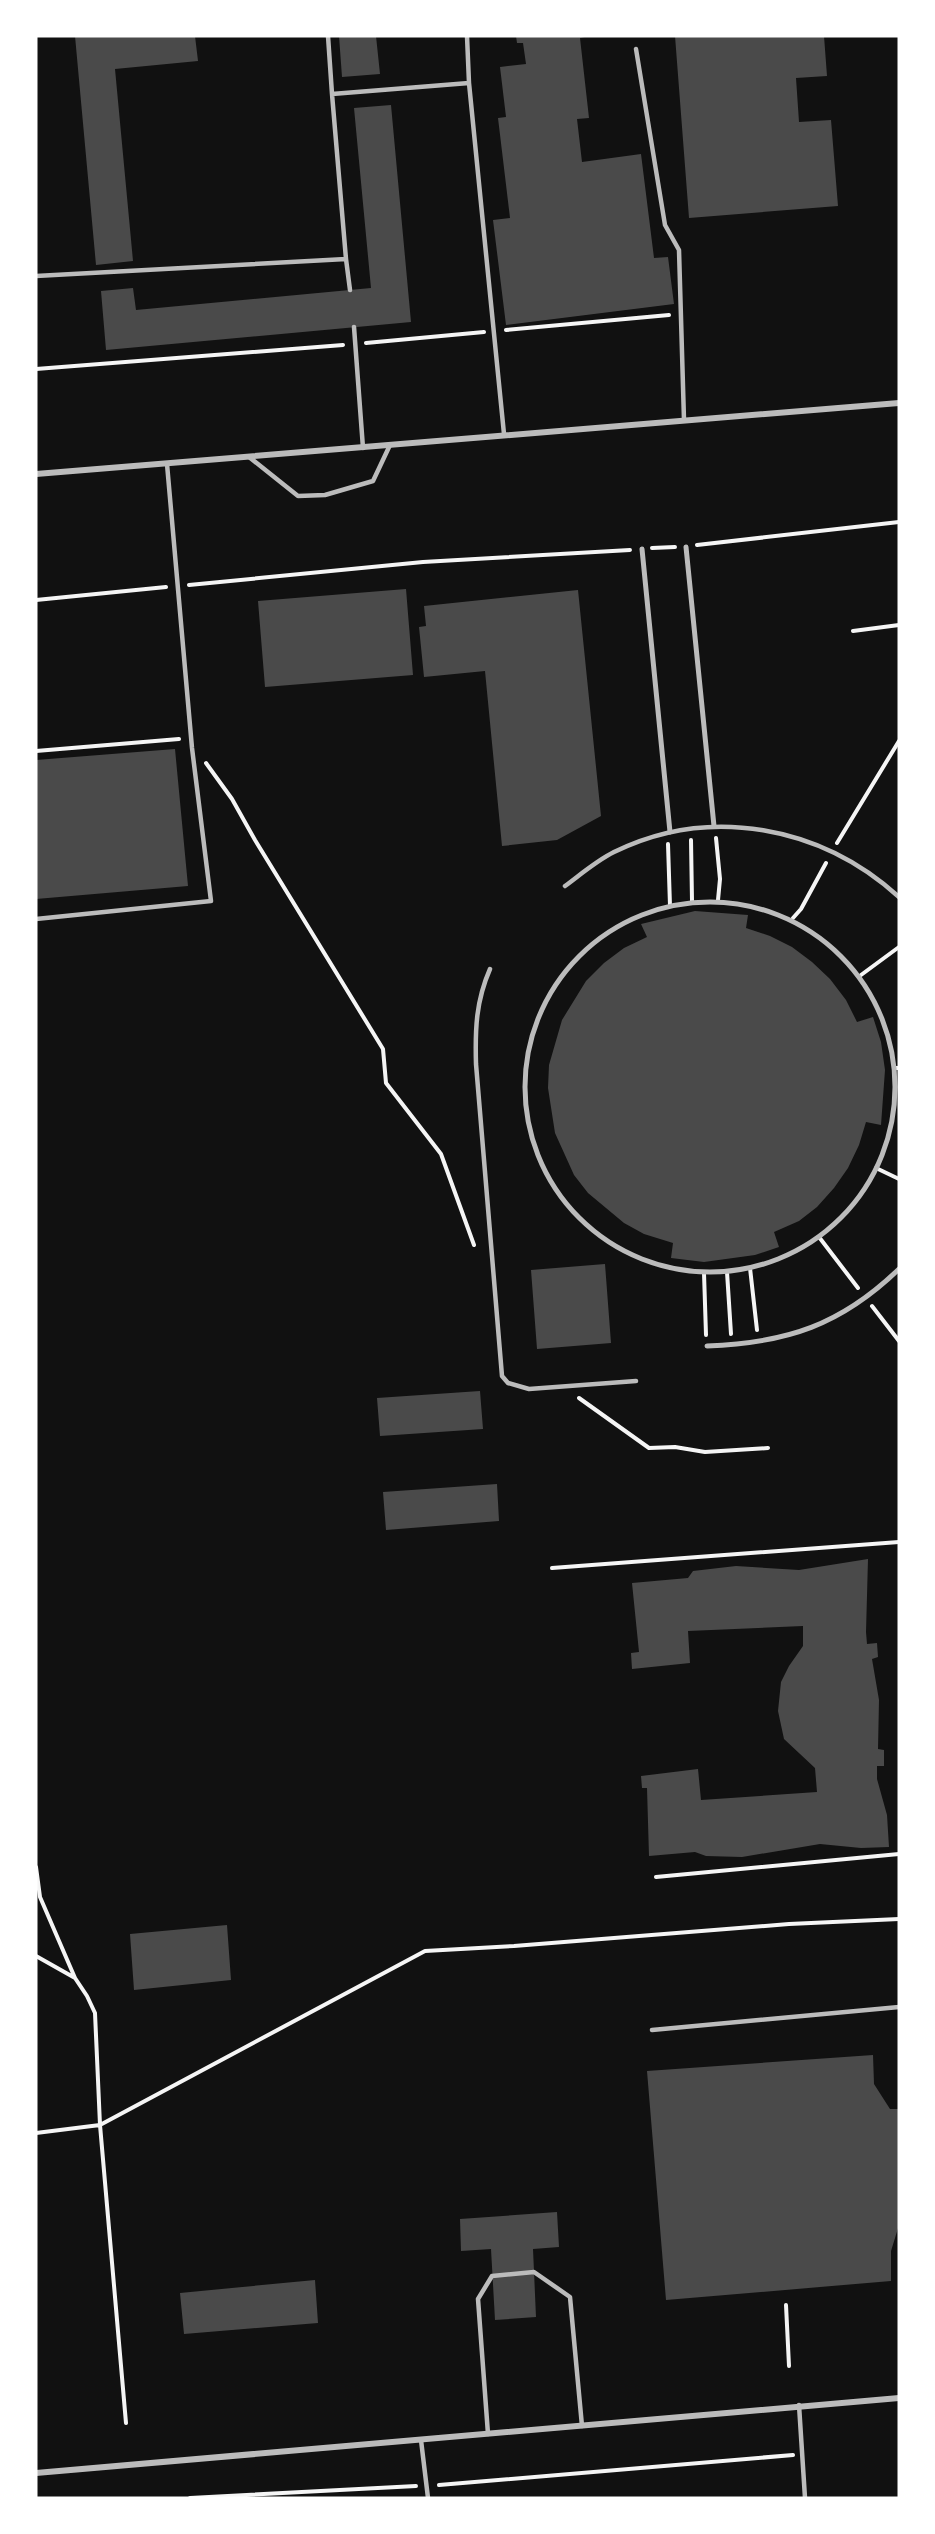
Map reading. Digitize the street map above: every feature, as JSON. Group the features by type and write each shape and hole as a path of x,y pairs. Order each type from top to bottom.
{"street":[{"path":"36,474 899,403"},
{"path":"686,546 714,826"},
{"path":"642,549 670,832"},
{"path":"718,900 763,906 793,918 829,945 861,975 878,1004 890,1036 897,1068 891,1122 876,1167 848,1208 819,1237 772,1263 727,1272 704,1273 679,1270 640,1260 617,1248 587,1226 561,1199 542,1166 529,1130 524,1093 526,1065 532,1036 547,1002 569,969 606,933 628,920 692,901 718,900"},
{"path":"707,1346 758,1343 783,1337 837,1317 866,1298 899,1269"},
{"path":"36,2473 899,2398"}],"lane":[{"path":"328,36 350,290"},
{"path":"467,36 469,83 504,434"},
{"path":"636,49 665,225 679,250 684,420"},
{"path":"332,94 469,83"},
{"path":"36,276 346,259"},
{"path":"354,327 363,448"},
{"path":"249,457 297,496 325,495 373,481 390,445"},
{"path":"36,919 211,901 192,748 167,464"},
{"path":"565,886 612,853 670,832 714,826 751,828 832,851 879,879 899,897"},
{"path":"490,969 477,1005 476,1064 502,1376 508,1383 528,1389 636,1381"},
{"path":"652,2030 899,2007"},
{"path":"488,2434 478,2299 492,2276 534,2272 570,2297 582,2426"},
{"path":"800,2405 805,2498"},
{"path":"421,2440 428,2498"}],"path":[{"path":"36,600 423,562 686,546 899,522"},
{"path":"853,631 899,625"},
{"path":"36,751 180,739 192,748 211,769 232,799 384,1049 386,1083 441,1154 474,1245"},
{"path":"832,851 899,741"},
{"path":"692,850 692,901"},
{"path":"718,850 720,879 718,900"},
{"path":"668,852 670,906"},
{"path":"793,918 801,909 820,875"},
{"path":"861,975 899,946"},
{"path":"876,1167 899,1179"},
{"path":"819,1237 849,1277"},
{"path":"750,1268 756,1321"},
{"path":"727,1272 730,1323"},
{"path":"704,1273 705,1323"},
{"path":"866,1298 899,1341"},
{"path":"565,1386 583,1402 649,1448 675,1447 705,1452 768,1448"},
{"path":"552,1568 899,1542"},
{"path":"656,1877 899,1854"},
{"path":"36,1867 40,1897 75,1978 95,2013 100,2125 126,2423"},
{"path":"36,2133 100,2125 425,1951 789,1924 899,1919"},
{"path":"36,1956 75,1978"},
{"path":"786,2305 789,2366"},
{"path":"190,2498 552,2477 802,2454"}],"building":[{"path":"75,36 195,36 198,61 115,69 133,261 96,265"},
{"path":"339,36 376,36 380,74 342,77"},
{"path":"516,36 589,36 580,38 589,118 577,119 582,162 641,154 654,258 668,257 674,304 506,325 493,220 510,218 498,118 506,117 500,67 526,64 523,43 517,43"},
{"path":"675,36 824,36 827,76 796,78 799,122 831,120 838,206 689,218"},
{"path":"391,105 411,322 106,350 101,291 133,288 136,310 371,288 354,108"},
{"path":"406,589 413,675 265,687 258,601"},
{"path":"578,590 601,816 557,840 502,846 485,671 424,677 419,627 426,626 424,606"},
{"path":"175,749 188,886 36,899 36,760"},
{"path":"695,911 748,915 746,928 792,947 812,962 830,979 846,1000 857,1022 873,1017 881,1042 885,1070 881,1125 866,1122 859,1145 848,1168 817,1207 799,1221 774,1232 779,1247 755,1255 704,1262 671,1258 673,1243 644,1234 624,1223 588,1193 574,1175 555,1133 548,1088 549,1065 562,1020 586,981 624,948 647,937 641,924"},
{"path":"605,1264 611,1343 537,1349 531,1270"},
{"path":"480,1391 483,1429 380,1436 377,1398"},
{"path":"497,1484 499,1521 386,1530 383,1492"},
{"path":"868,1559 866,1632 867,1644 877,1643 878,1657 872,1659 879,1700 878,1749 884,1750 884,1766 877,1766 877,1779 887,1815 889,1847 861,1848 820,1844 742,1857 706,1856 695,1852 649,1856 647,1788 642,1788 641,1776 698,1769 701,1800 817,1792 815,1768 784,1739 778,1711 781,1682 803,1646 803,1626 688,1631 690,1663 632,1669 631,1653 639,1652 632,1583 688,1578 693,1571 736,1566 799,1570"},
{"path":"227,1925 231,1980 134,1990 130,1934"},
{"path":"873,2055 874,2084 890,2109 899,2109 899,2225 891,2251 891,2281 666,2300 647,2071"},
{"path":"557,2212 559,2247 533,2249 536,2317 495,2320 491,2249 461,2251 460,2219"},
{"path":"315,2280 318,2323 184,2334 180,2293"}]}
